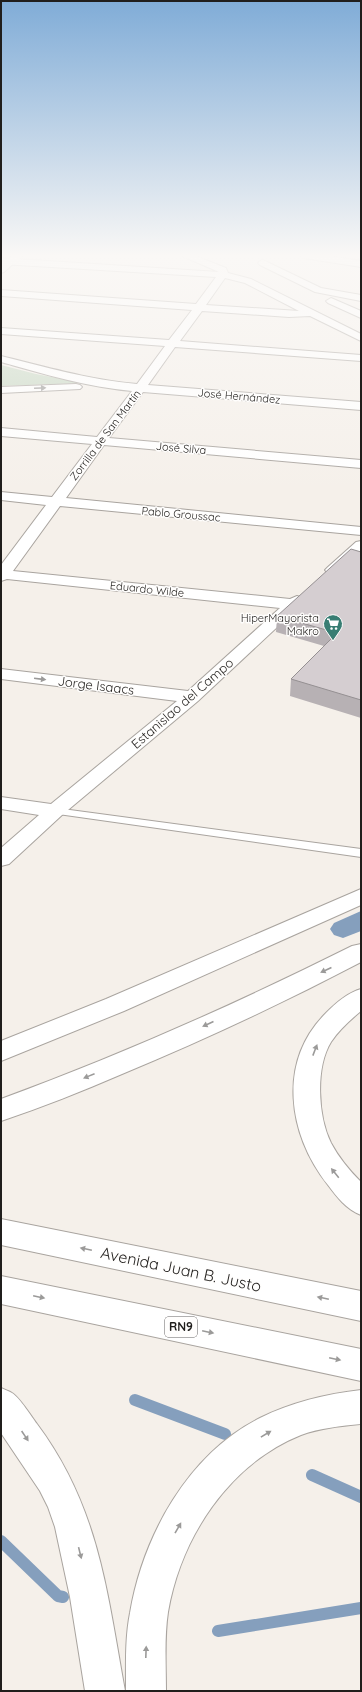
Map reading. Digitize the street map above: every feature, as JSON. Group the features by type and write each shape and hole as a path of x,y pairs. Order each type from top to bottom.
{"main road":[{"path":"1,1110 44,1095 157,1048 260,1001 361,952"},
{"path":"361,998 333,1021 319,1041 310,1063 307,1089 309,1116 317,1143 331,1168 361,1202"},
{"name":"Avenida Juan B. Justo","path":"1,1232 361,1306"},
{"name":"RN9","path":"1,1290 361,1365"},
{"path":"1,1405 18,1426 42,1462 64,1504 80,1552 105,1691"},
{"path":"146,1691 146,1650 149,1612 158,1574 172,1538 207,1482 244,1449 274,1430 300,1418 329,1411 361,1407"}],"street":[{"path":"40,334 361,358"},
{"name":"Zorrilla de San Martín","path":"1,575 180,334"},
{"name":"José Hernández","path":"1,359 54,374 116,386 361,406"},
{"name":"José Hernández","path":"1,390 116,386"},
{"name":"José Silva","path":"1,432 361,464"},
{"name":"Pablo Groussac","path":"1,496 361,531"},
{"name":"Estanislao del Campo","path":"1,859 54,811 192,697 293,604 361,545"},
{"name":"Eduardo Wilde","path":"1,575 293,604"},
{"name":"Jorge Isaacs","path":"1,674 192,697"},
{"path":"1,803 54,811"},
{"path":"1,1051 122,1002 361,896"}],"lane":[{"path":"54,811 361,853"}],"green space":[{"path":"1,365 36,374 83,383 1,386"}],"building":[{"name":"HiperMayorista Makro","path":"351,549 361,552 361,700 291,679 337,633 277,616"}],"waterway":[{"path":"343,929 361,920"},
{"path":"135,1400 225,1434"},
{"path":"312,1475 361,1497"},
{"path":"1,1541 58,1596 63,1597"},
{"path":"218,1631 361,1608"}],"place":[{"name":"HiperMayorista Makro","path":"333,641"}]}
